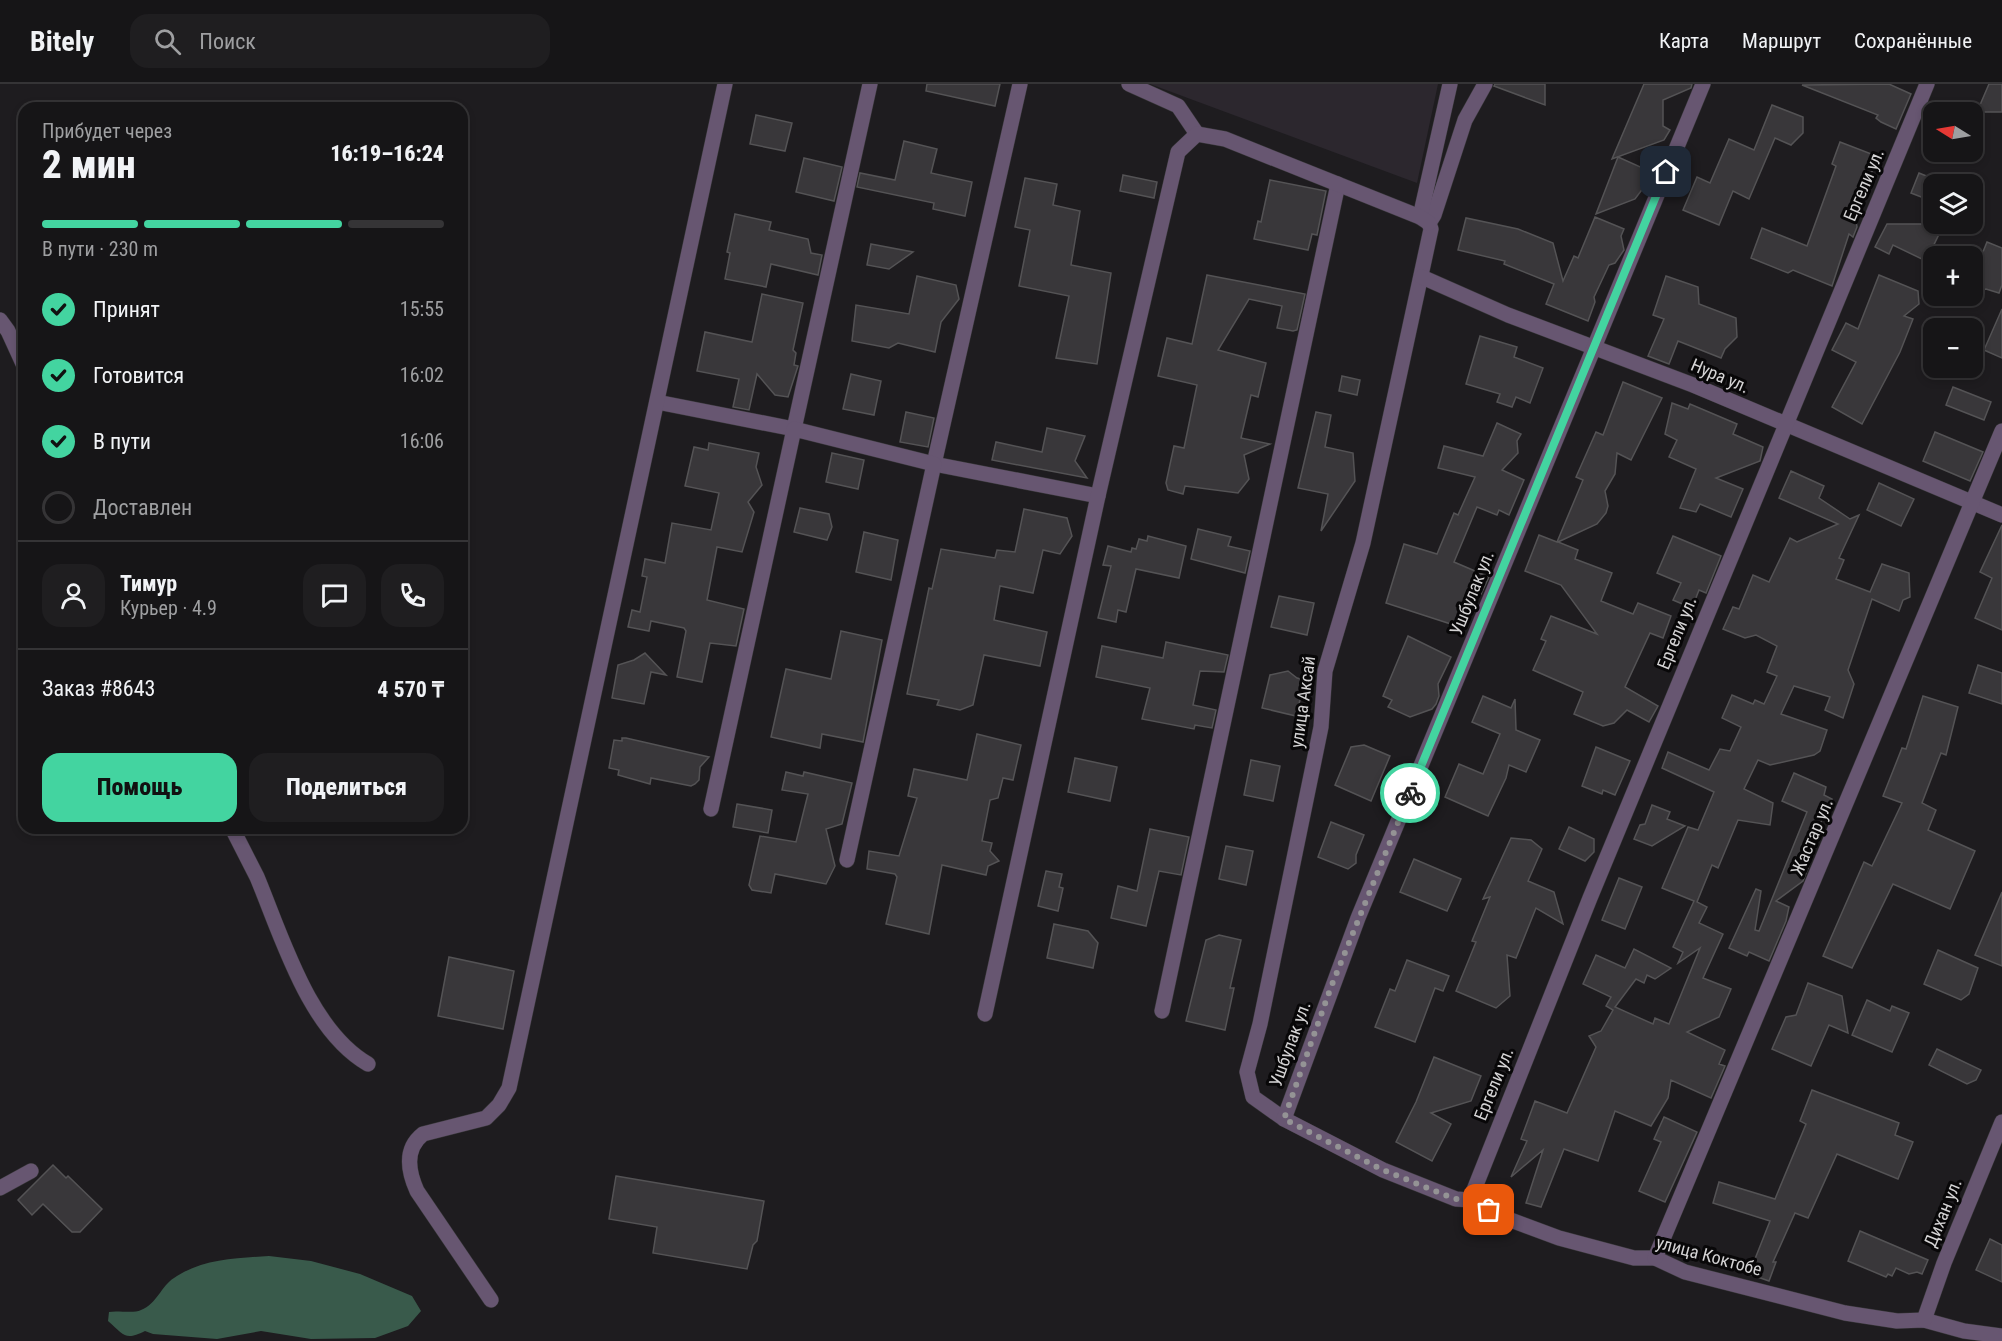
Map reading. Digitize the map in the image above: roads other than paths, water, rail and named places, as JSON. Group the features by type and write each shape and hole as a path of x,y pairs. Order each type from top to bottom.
{"street":[{"path":"491,1300 417,1191 409,1173 410,1155 416,1139 423,1134 486,1118 499,1105 509,1088 725,84"},
{"path":"711,809 870,84"},
{"path":"847,860 1020,84"},
{"path":"1129,84 1178,106 1197,134 1225,139 1425,220"},
{"path":"1425,220 1450,84"},
{"path":"1425,220 1454,158 1465,120 1485,84"},
{"name":"Ушбулак ул.","path":"1284,1119 1358,918 1703,84"},
{"name":"Ергели ул.","path":"1470,1200 1784,425 1927,84"},
{"path":"985,1014 1098,496 1178,152 1197,134"},
{"path":"1162,1011 1338,184"},
{"name":"улица Аксай","path":"1284,1119 1253,1097 1247,1072 1260,1024 1321,727 1325,671 1331,644 1363,543 1422,277 1431,229 1425,220"},
{"name":"Нура ул.","path":"1422,277 1593,348 1694,386 2002,515"},
{"path":"0,320 18,353"},
{"path":"657,402 794,429 934,464 1098,496"},
{"name":"Жастар ул.","path":"1656,1258 2002,431"},
{"path":"235,834 255,874 302,989 355,1057 368,1064"},
{"name":"улица Коктобе","path":"1284,1119 1383,1170 1455,1199 1470,1200 1508,1219 1559,1238 1634,1258 1656,1258 1685,1272 1729,1281 1812,1305 1874,1318 1924,1320 1964,1331 2002,1336"},
{"name":"Дихан ул.","path":"1924,1320 1944,1263 2002,1122"},
{"path":"0,1188 31,1171"}]}
